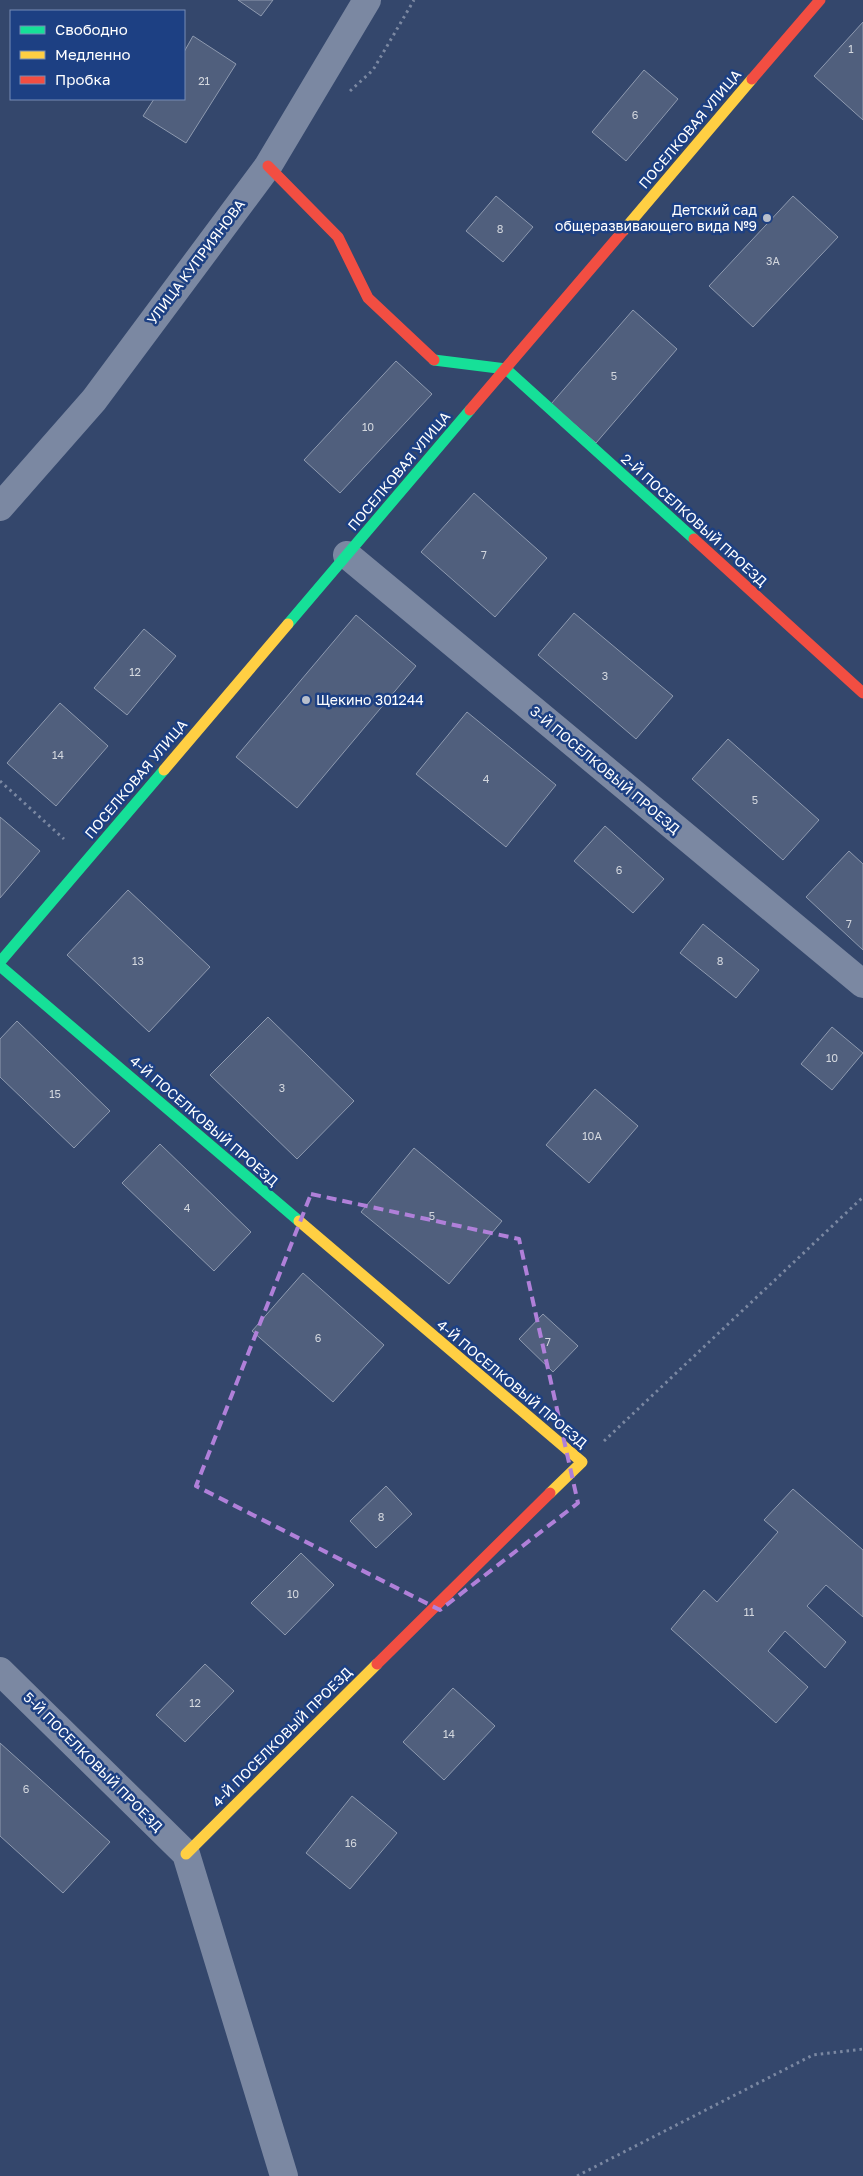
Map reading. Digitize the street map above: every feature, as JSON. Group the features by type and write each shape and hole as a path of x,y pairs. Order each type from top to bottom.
{"street":[{"name":"УЛИЦА КУПРИЯНОВА","path":"0,507 94,400 268,166 367,0"},
{"name":"ПОСЕЛКОВАЯ УЛИЦА","path":"0,964 820,0"},
{"path":"268,166 338,237 368,298 434,360 506,369"},
{"name":"2-Й ПОСЕЛКОВЫЙ ПРОЕЗД","path":"506,369 863,693"},
{"name":"3-Й ПОСЕЛКОВЫЙ ПРОЕЗД","path":"347,555 863,984"},
{"name":"4-Й ПОСЕЛКОВЫЙ ПРОЕЗД","path":"0,964 582,1462 186,1854"},
{"name":"5-Й ПОСЕЛКОВЫЙ ПРОЕЗД","path":"0,1671 186,1854"},
{"path":"186,1854 284,2176"}],"path":[{"path":"0,781 87,860"},
{"path":"582,1462 863,1197"},
{"path":"577,2176 813,2056 863,2049"}],"highlighted area":[{"path":"311,1194 519,1239 578,1503 440,1610 196,1486"}],"building":[{"path":"238,0 273,0 261,16"},
{"path":"863,22 863,120 814,76"},
{"path":"193,36 236,64 186,143 143,116 153,100 185,100 185,50"},
{"path":"644,70 678,99 626,161 592,132"},
{"path":"496,196 533,227 503,262 466,231"},
{"path":"793,196 838,237 753,327 709,286"},
{"path":"633,310 677,349 596,443 551,404"},
{"path":"396,361 432,394 340,493 304,460"},
{"path":"474,493 547,558 495,617 421,552"},
{"path":"574,613 673,696 636,739 538,655"},
{"path":"356,615 416,666 297,808 236,757"},
{"path":"144,629 176,656 127,715 94,688"},
{"path":"60,703 108,746 56,806 7,763"},
{"path":"467,712 556,785 506,847 416,774"},
{"path":"728,739 819,820 783,860 692,779"},
{"path":"0,817 40,851 0,898"},
{"path":"605,826 664,879 633,913 574,861"},
{"path":"849,851 863,864 863,950 806,897"},
{"path":"128,890 210,967 149,1032 67,955"},
{"path":"703,924 759,970 736,998 680,953"},
{"path":"268,1017 354,1101 297,1159 210,1075"},
{"path":"17,1021 110,1111 74,1148 0,1077 0,1039"},
{"path":"832,1027 863,1053 832,1090 801,1064"},
{"path":"595,1089 638,1126 589,1183 546,1145"},
{"path":"160,1144 251,1232 214,1271 122,1183"},
{"path":"414,1148 502,1221 449,1284 361,1212"},
{"path":"303,1273 384,1345 333,1402 252,1331"},
{"path":"543,1314 578,1346 553,1372 519,1339"},
{"path":"386,1486 412,1514 376,1548 350,1521"},
{"path":"793,1489 863,1550 863,1617 826,1585 807,1606 846,1642 825,1668 785,1631 768,1651 808,1687 776,1723 671,1629 704,1590 717,1602 778,1532 764,1520"},
{"path":"301,1553 334,1585 285,1635 251,1603"},
{"path":"205,1664 234,1691 185,1742 156,1715"},
{"path":"453,1688 495,1726 444,1780 403,1742"},
{"path":"0,1743 110,1842 63,1893 0,1836"},
{"path":"352,1796 397,1833 350,1889 306,1853"}],"traffic: fast":[{"path":"434,360 506,369 694,539"},
{"path":"288,624 470,410"},
{"path":"0,962 164,770"},
{"path":"0,966 299,1221"}],"traffic: slow":[{"path":"623,231 752,79"},
{"path":"164,770 288,624"},
{"path":"299,1221 582,1462 550,1493"},
{"path":"186,1854 377,1664"}],"traffic: jam":[{"path":"752,79 820,0"},
{"path":"268,166 338,237 368,298 434,360"},
{"path":"470,410 623,231"},
{"path":"694,539 863,693"},
{"path":"377,1664 550,1493"}],"place":[{"name":"Детский сад общеразвивающего вида №9","path":"767,218"},
{"name":"Щекино 301244","path":"306,700"}]}
